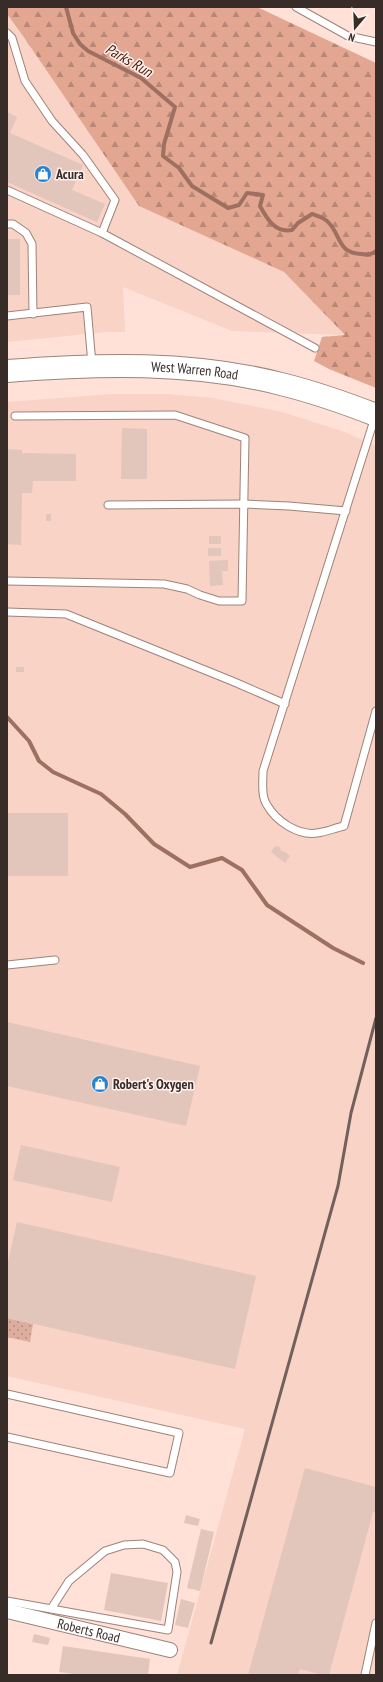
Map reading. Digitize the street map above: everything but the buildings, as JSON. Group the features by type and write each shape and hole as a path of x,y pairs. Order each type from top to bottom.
{"main road":[{"name":"West Warren Road","path":"7,371 92,366 169,368 241,375 306,390 376,415"}],"street":[{"name":"Roberts Road","path":"7,1611 170,1650"}],"lane":[{"path":"296,7 348,36 376,42"},
{"path":"7,33 12,38 25,81 52,121 83,155 115,200 102,232"},
{"path":"7,190 102,232 315,348"},
{"path":"7,224 13,224 26,233 32,244 33,314"},
{"path":"7,316 87,307 92,366"},
{"path":"7,581 164,584 187,588 200,595 219,601 242,601 245,438 175,415 15,416"},
{"path":"376,415 263,771 262,786 266,805 278,818 292,829 304,832 316,833 344,826 376,711"},
{"path":"108,505 244,504 346,511"},
{"path":"7,612 66,614 232,681 284,704"},
{"path":"7,965 55,960"},
{"path":"7,1394 179,1433 170,1473 7,1437"},
{"path":"7,1601 51,1609 168,1630 178,1572 175,1562 163,1550 143,1544 124,1545 105,1551 69,1581 51,1609"},
{"path":"365,1675 376,1622"}],"shaded area":[{"path":"7,14 139,206 284,272 345,335 232,331 123,287 125,332 107,332 7,342"},
{"path":"113,394 168,394 213,398 282,412 345,432 376,446 376,1675 177,1675 245,1429 7,1376 7,402"},
{"path":"7,1318 33,1324 30,1342 7,1337"}],"green space":[{"path":"7,7 257,7 376,63 376,388 329,369 314,361 322,337 345,335 284,272 139,206 7,14"}],"waterway":[{"name":"Parks Run","path":"66,7 73,33 80,44 88,51 141,78 175,107 164,144 163,156 179,168 192,186 228,208 239,205 247,193 263,195 260,206 272,224 276,227 292,230 298,223 312,214 327,221 348,251 365,255 376,251"},
{"path":"7,717 29,741 39,761 53,772 101,794 125,814 154,844 190,867 222,858 242,870 267,905 333,948 363,963"}],"railway":[{"path":"211,1643 338,1186 351,1113 376,1018"}],"place":[{"name":"Acura","path":"43,174"},
{"name":"Robert's Oxygen","path":"100,1084"}]}
